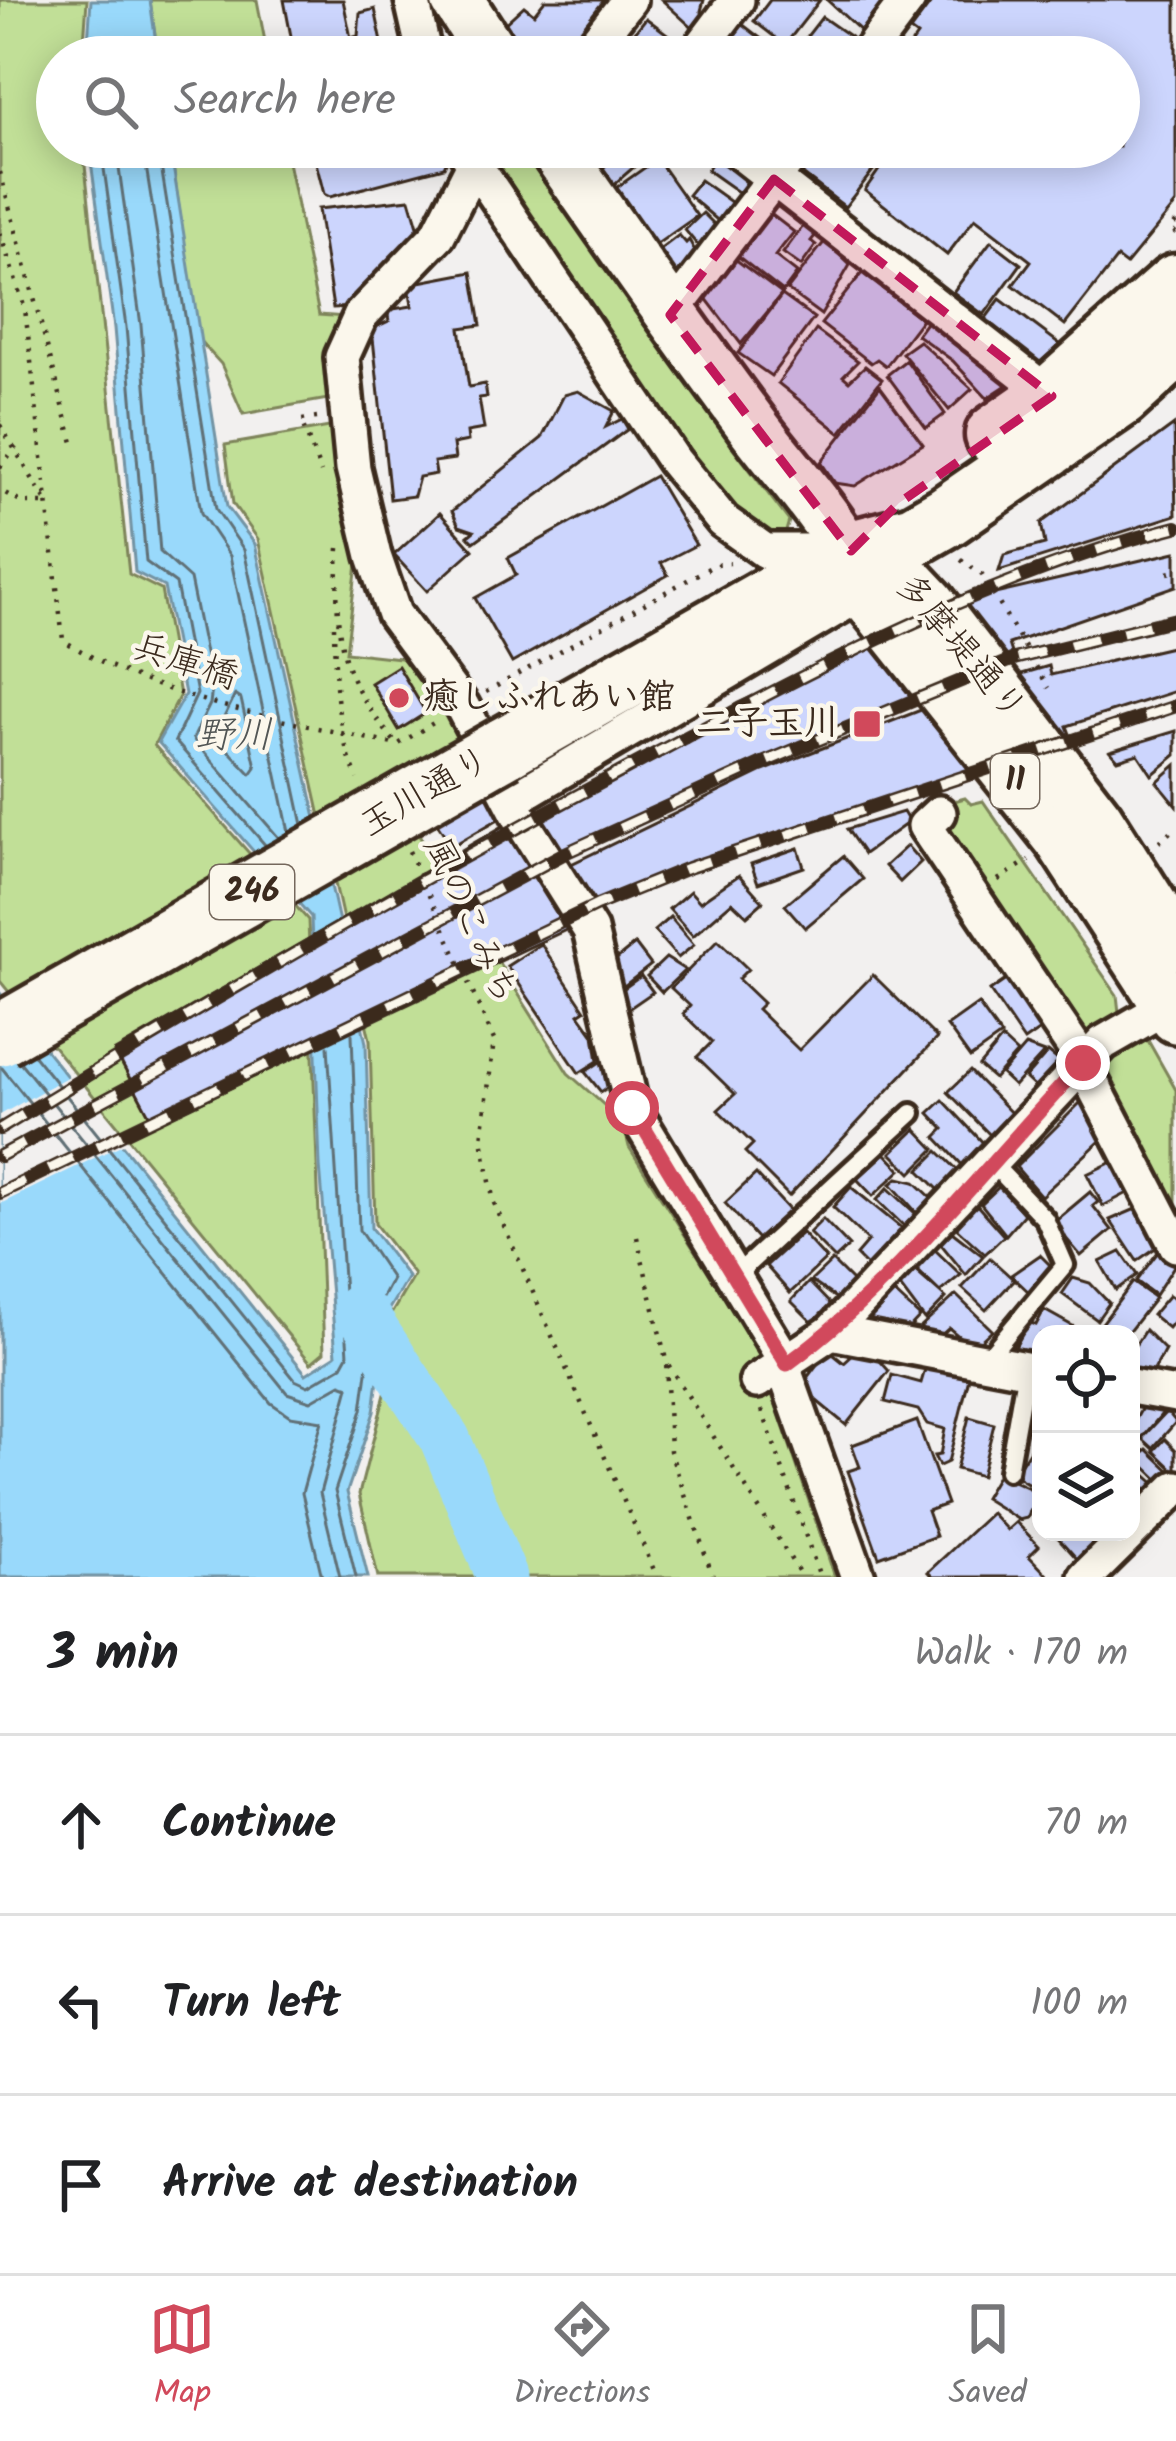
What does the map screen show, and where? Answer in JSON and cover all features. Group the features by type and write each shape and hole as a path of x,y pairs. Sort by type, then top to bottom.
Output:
{"highway":[{"name":"玉川通り","path":"857,571 899,503 1052,396 1176,285"},
{"name":"玉川通り","path":"0,1035 653,663 857,571 946,517 1106,407 1176,346"}],"main road":[{"path":"457,0 480,36"},
{"name":"多摩堤通り","path":"568,168 857,571 1060,840 1174,1007"},
{"name":"多摩堤通り","path":"857,571 896,567 930,603 1097,819 1176,944"}],"street":[{"path":"412,0 420,36"},
{"path":"601,36 629,0"},
{"path":"710,36 737,0"},
{"path":"881,36 908,0"},
{"path":"465,168 438,235 361,315 342,357 353,468 374,556 394,614 462,706 590,930 632,1108 736,1275 772,1372"},
{"path":"476,168 674,461 723,520 765,551 857,571"},
{"path":"760,168 1052,396"},
{"path":"670,315 782,168"},
{"path":"512,800 857,571"},
{"path":"939,813 925,826 1083,1063 1176,1245"},
{"path":"772,1372 831,1332 1102,1043 1174,1007"},
{"path":"831,1332 1032,1371"},
{"path":"772,1372 786,1375 858,1577"},
{"path":"1140,1389 1176,1395"},
{"path":"1086,1577 1176,1487"}],"lane":[{"path":"736,1275 912,1113"},
{"path":"984,1362 1065,1265 1045,1219 991,1162"},
{"path":"1008,1471 1032,1379"}],"path":[{"path":"0,172 74,450"},
{"path":"1176,222 1171,229 1176,233"},
{"path":"0,233 25,309 47,503"},
{"path":"0,265 10,263"},
{"path":"0,425 47,503"},
{"path":"0,467 16,447"},
{"path":"0,490 22,503 47,503"},
{"name":"兵庫橋","path":"47,503 63,640 101,664 252,713 397,745"},
{"path":"340,531 334,626 343,733 357,778 372,794"},
{"path":"334,626 364,705 397,745 716,564 747,561"},
{"path":"1150,850 1176,827"},
{"name":"風のこみち","path":"406,844 494,1040 482,1139 494,1202 657,1577"},
{"path":"994,883 1027,860"},
{"path":"637,1238 666,1361 670,1451 713,1577"},
{"path":"666,1361 802,1577"},
{"path":"772,1372 764,1424 820,1577"}],"highlighted area":[{"path":"774,179 1052,396 899,503 851,551 670,315"}],"green space":[{"path":"0,0 87,0 84,36 36,36 36,168 85,168 129,574 161,590 180,695 154,745 308,920 324,1352 311,1363 0,981"},
{"path":"150,0 257,0 264,36 155,36"},
{"path":"173,168 289,168 319,315 347,317 333,357 328,399 243,414 221,364 199,340"},
{"path":"491,168 551,168 730,444 789,521 784,538 772,541 730,514"},
{"path":"341,425 363,516 346,652 426,661 460,732 460,744 415,829 568,1073 623,1122 629,1147 756,1347 835,1577 522,1577 451,1423 390,1316 414,1275 375,1224 370,1040 258,539 233,504 225,445"},
{"path":"965,798 971,804 983,801 1117,995 1120,1021 1083,1039 937,827 943,804"},
{"path":"1146,1037 1176,1090 1176,1229 1127,1131 1097,1055"},
{"path":"390,1375 442,1455 494,1577 378,1577 359,1494"}],"water":[{"path":"91,0 150,0 155,36 88,36"},
{"path":"92,168 173,168 227,507 255,544 366,1043 371,1228 408,1277 386,1314 374,1412 347,1492 368,1577 0,1577 0,993 306,1374 336,1355 320,1166 311,917 158,742 185,694 164,587 135,572 114,328"}],"pier":[{"path":"72,1074 127,1142 0,1204 0,1115"}],"building":[{"path":"284,0 343,0 351,36 291,36"},
{"path":"545,0 607,0 577,36 509,36 500,28 524,6 534,14"},
{"path":"662,0 704,0 701,11 713,20 698,33"},
{"path":"770,0 820,0 792,36 773,36 754,21"},
{"path":"827,0 894,0 875,27 869,23 862,32"},
{"path":"933,0 1176,0 1176,204 1126,265 1117,258 1065,325 1013,285 1031,261 975,218 947,255 865,190 880,168 1140,168 1140,36 917,36 910,31"},
{"path":"375,9 381,36 358,36 360,13"},
{"path":"822,17 850,36 807,36"},
{"path":"646,18 670,36 632,36"},
{"path":"742,24 758,36 733,36"},
{"path":"317,168 440,168 330,197 324,194"},
{"path":"603,168 633,168 611,187 598,172"},
{"path":"644,168 663,168 697,216 650,249 610,192"},
{"path":"733,168 751,182 745,197 707,170"},
{"path":"803,168 875,168 845,207 800,172"},
{"path":"700,180 738,207 723,225 688,195"},
{"path":"410,199 420,233 358,307 333,308 318,209"},
{"path":"768,212 794,232 775,256 797,273 783,292 735,254"},
{"path":"703,213 721,231 704,253 685,230"},
{"path":"806,222 819,231 811,241 816,245 801,266 783,253"},
{"path":"679,235 686,243 689,240 700,260 675,280 654,254"},
{"path":"825,241 850,265 821,315 787,290"},
{"path":"991,241 1021,264 984,315 953,292"},
{"path":"731,256 782,294 741,344 702,293"},
{"path":"472,272 481,325 460,328 469,387 485,384 487,397 479,398 484,429 467,432 468,441 453,444 455,459 434,462 436,474 419,477 414,496 390,499 372,329 389,321 387,310 412,306 409,284"},
{"path":"862,273 922,319 886,366 877,359 871,363 821,324"},
{"path":"782,295 814,318 771,376 738,353"},
{"path":"1000,299 1060,344 1039,363 983,322"},
{"path":"933,313 1019,377 987,398 953,361 917,335"},
{"path":"816,330 858,361 843,376 849,381 865,366 882,379 840,433 778,383"},
{"path":"919,341 972,389 949,410 902,353"},
{"path":"906,360 945,414 926,428 887,375"},
{"path":"880,386 923,444 855,486 835,483 821,462"},
{"path":"578,391 614,411 606,427 622,419 628,429 474,542 468,536 474,531 459,526 452,511 542,438 564,395"},
{"path":"1174,425 1176,515 999,571 1004,555 1045,544 1041,523"},
{"path":"655,476 696,545 661,563 668,575 512,663 475,598 516,575 508,558"},
{"path":"440,513 473,550 427,591 394,555"},
{"path":"1176,552 1176,586 1009,644 1014,659 865,715 565,853 571,864 763,771 991,683 1049,666 1051,675 1176,646 1176,691 1067,726 1073,742 687,869 598,905 600,914 154,1124 115,1051 536,807 542,814 738,703 990,591 991,595"},
{"name":"癒しふれあい館","path":"398,666 426,713 399,730 371,683"},
{"path":"1176,731 1176,755 1152,775 1138,754 1118,760 1110,751"},
{"path":"1176,765 1176,805 1157,782"},
{"path":"487,792 502,817 452,846 436,822"},
{"path":"903,812 909,822 864,854 847,829"},
{"path":"907,846 921,862 900,882 885,866"},
{"path":"798,848 804,867 758,883 751,864"},
{"path":"843,856 863,879 805,928 785,905"},
{"path":"739,875 763,902 747,916 732,902 693,936 669,909 690,891 700,902"},
{"path":"670,917 694,945 678,958 654,931"},
{"path":"718,940 748,969 738,979 763,1003 757,1009 799,1050 873,975 937,1038 789,1196 745,1152 753,1144 718,1110 735,1094 697,1057 712,1042 683,1014 690,1006 671,988"},
{"path":"541,944 585,1010 579,1014 594,1035 598,1061 579,1073 507,966"},
{"path":"635,944 651,965 624,986 608,966"},
{"path":"666,958 685,970 662,992 647,976"},
{"path":"1013,975 1047,1025 1024,1041 990,991"},
{"path":"641,976 653,992 624,1012 613,996"},
{"path":"978,1004 1001,1036 970,1058 947,1026"},
{"path":"1002,1039 1017,1053 994,1079 979,1066"},
{"path":"1025,1046 1044,1053 1014,1086 1001,1074"},
{"path":"1048,1052 1064,1065 1040,1092 1025,1078"},
{"path":"603,1060 608,1087 601,1092 585,1072"},
{"path":"970,1071 1017,1119 995,1140 948,1092"},
{"path":"1088,1095 1112,1130 1041,1196 1016,1167"},
{"path":"943,1100 988,1148 966,1169 936,1137 944,1129 929,1113"},
{"path":"916,1129 935,1149 911,1173 891,1153"},
{"path":"938,1151 962,1174 943,1194 919,1170"},
{"path":"885,1153 901,1170 873,1196 857,1179"},
{"path":"1125,1156 1141,1186 1103,1206 1087,1174"},
{"path":"756,1174 790,1211 758,1239 725,1203"},
{"path":"898,1178 915,1182 933,1199 918,1214 891,1184"},
{"path":"1000,1186 1024,1214 1006,1235 981,1204"},
{"path":"851,1187 905,1231 870,1269 856,1255 868,1241 833,1207"},
{"path":"888,1188 916,1214 904,1226 877,1200"},
{"path":"1090,1192 1098,1202 1093,1206 1112,1230 1081,1256 1053,1223"},
{"path":"975,1203 1004,1236 985,1254 953,1225"},
{"path":"1145,1205 1164,1242 1137,1261 1110,1220"},
{"path":"823,1219 849,1246 835,1259 809,1233"},
{"path":"952,1232 983,1256 966,1275 940,1243"},
{"path":"802,1233 826,1259 790,1293 766,1266"},
{"path":"932,1247 961,1275 940,1292 914,1267"},
{"path":"1161,1248 1174,1266 1155,1295 1136,1281"},
{"path":"1121,1252 1137,1275 1116,1290 1100,1262"},
{"path":"1040,1255 1055,1270 1031,1294 1011,1275"},
{"path":"990,1258 1014,1280 986,1310 962,1288"},
{"path":"832,1261 856,1285 840,1301 811,1281"},
{"path":"913,1269 946,1298 925,1320 898,1284"},
{"path":"1073,1278 1090,1283 1109,1303 1097,1320 1062,1294"},
{"path":"809,1282 835,1309 817,1327 791,1301"},
{"path":"1133,1282 1155,1298 1134,1325 1101,1325"},
{"path":"892,1291 920,1317 903,1335 878,1332 864,1320"},
{"path":"956,1295 992,1330 977,1344 973,1340 968,1344 949,1328 938,1338 919,1329"},
{"path":"1169,1295 1176,1300 1176,1318 1168,1328 1152,1315"},
{"path":"1044,1310 1071,1325 1036,1325"},
{"path":"1029,1322 1036,1325 1032,1325 1032,1359 1014,1349"},
{"path":"1145,1330 1165,1350 1152,1374 1140,1372 1140,1338"},
{"path":"865,1344 889,1371 846,1425 800,1387 828,1350 844,1363"},
{"path":"926,1366 969,1378 948,1462 939,1466 934,1456 940,1455 945,1429 927,1424 918,1410 885,1402 892,1375 921,1383"},
{"path":"1144,1404 1166,1409 1140,1440 1140,1433"},
{"path":"1167,1411 1176,1422 1153,1448 1142,1438"},
{"path":"969,1417 994,1424 981,1476 956,1469"},
{"path":"917,1421 947,1504 927,1511 936,1536 879,1557 848,1471 860,1467 852,1445"},
{"path":"1165,1439 1176,1450 1176,1472 1154,1451"},
{"path":"1031,1448 1032,1449 1032,1486 1014,1475"},
{"path":"1147,1449 1173,1474 1163,1484 1140,1462"},
{"path":"1140,1470 1160,1488 1150,1498 1140,1489"},
{"path":"998,1474 1032,1489 1027,1518 1019,1520 984,1498"},
{"path":"991,1513 1007,1530 1016,1522 1039,1546 1029,1556 1049,1577 933,1577 928,1572"},
{"path":"1061,1541 1100,1541 1078,1560"}],"waterway":[{"name":"野川","path":"359,1309 445,1439 502,1577"}],"railway":[{"path":"0,1129 401,893 773,692 971,598 1106,547 1176,527"},
{"path":"0,1156 565,853 760,764 1014,659 1176,619"},
{"path":"0,1193 597,905 688,868 1176,706"}],"place":[{"name":"癒しふれあい館","path":"399,698"},
{"name":"二子玉川","path":"867,724"}],"route":[{"path":"632,1108 763,1317 787,1364 831,1332 885,1278 1083,1063"}]}
